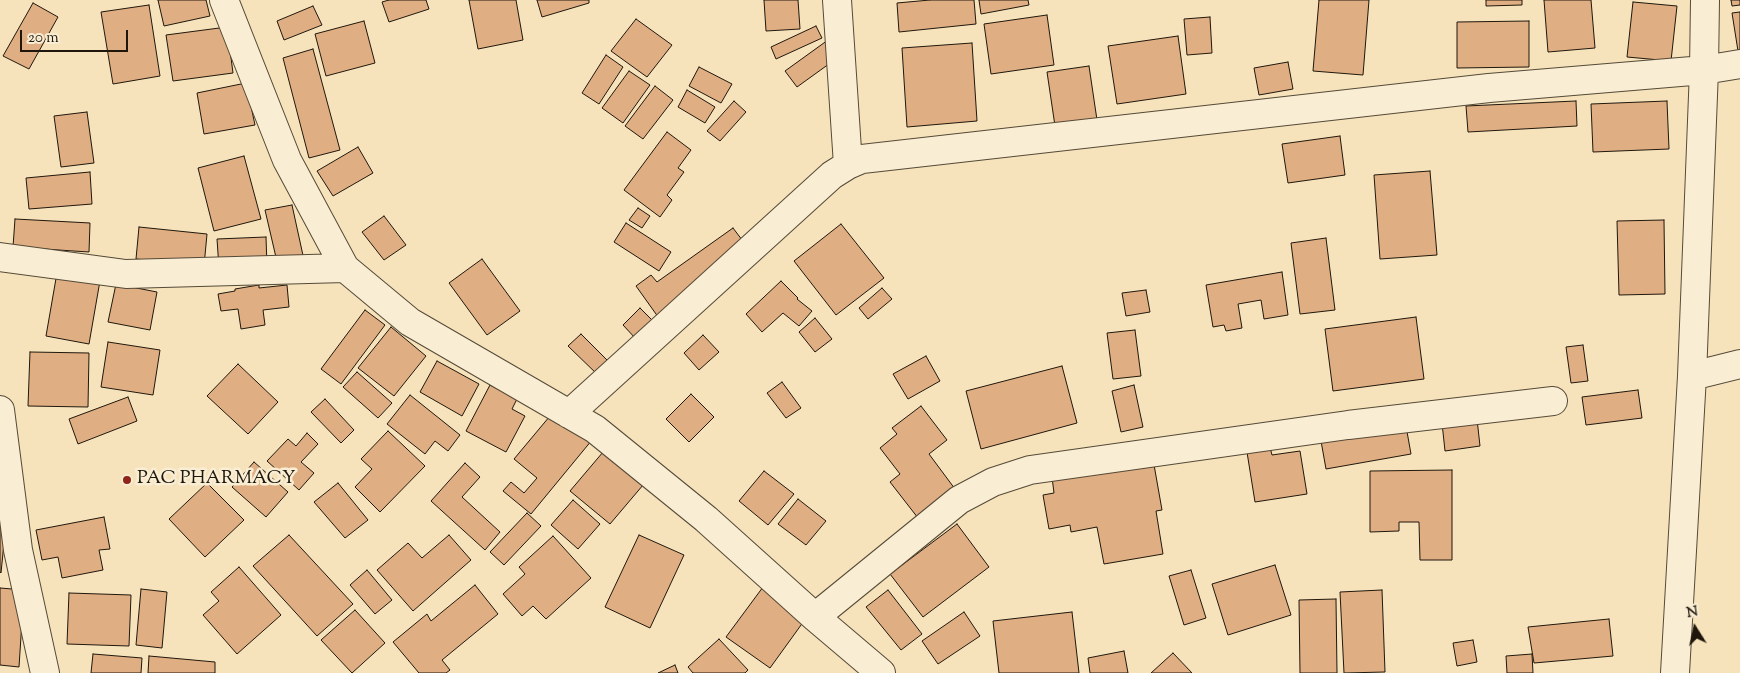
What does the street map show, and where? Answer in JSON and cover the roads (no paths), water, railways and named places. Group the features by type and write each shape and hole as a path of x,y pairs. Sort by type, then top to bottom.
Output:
{"street":[{"path":"224,0 287,160 344,268 410,322 594,429 706,519 815,617 881,673"},
{"path":"837,0 848,165"},
{"path":"1675,673 1692,376 1704,70 1704,0"},
{"path":"569,414 832,175 862,159 1450,92 1704,70 1740,64"},
{"path":"0,257 126,274 344,268"},
{"path":"1692,376 1740,364"},
{"path":"815,617 960,500 993,482 1030,470 1348,425 1553,401"},
{"path":"0,410 18,550 44,673"}],"place":[{"name":"PAC PHARMACY","path":"127,480"}]}
